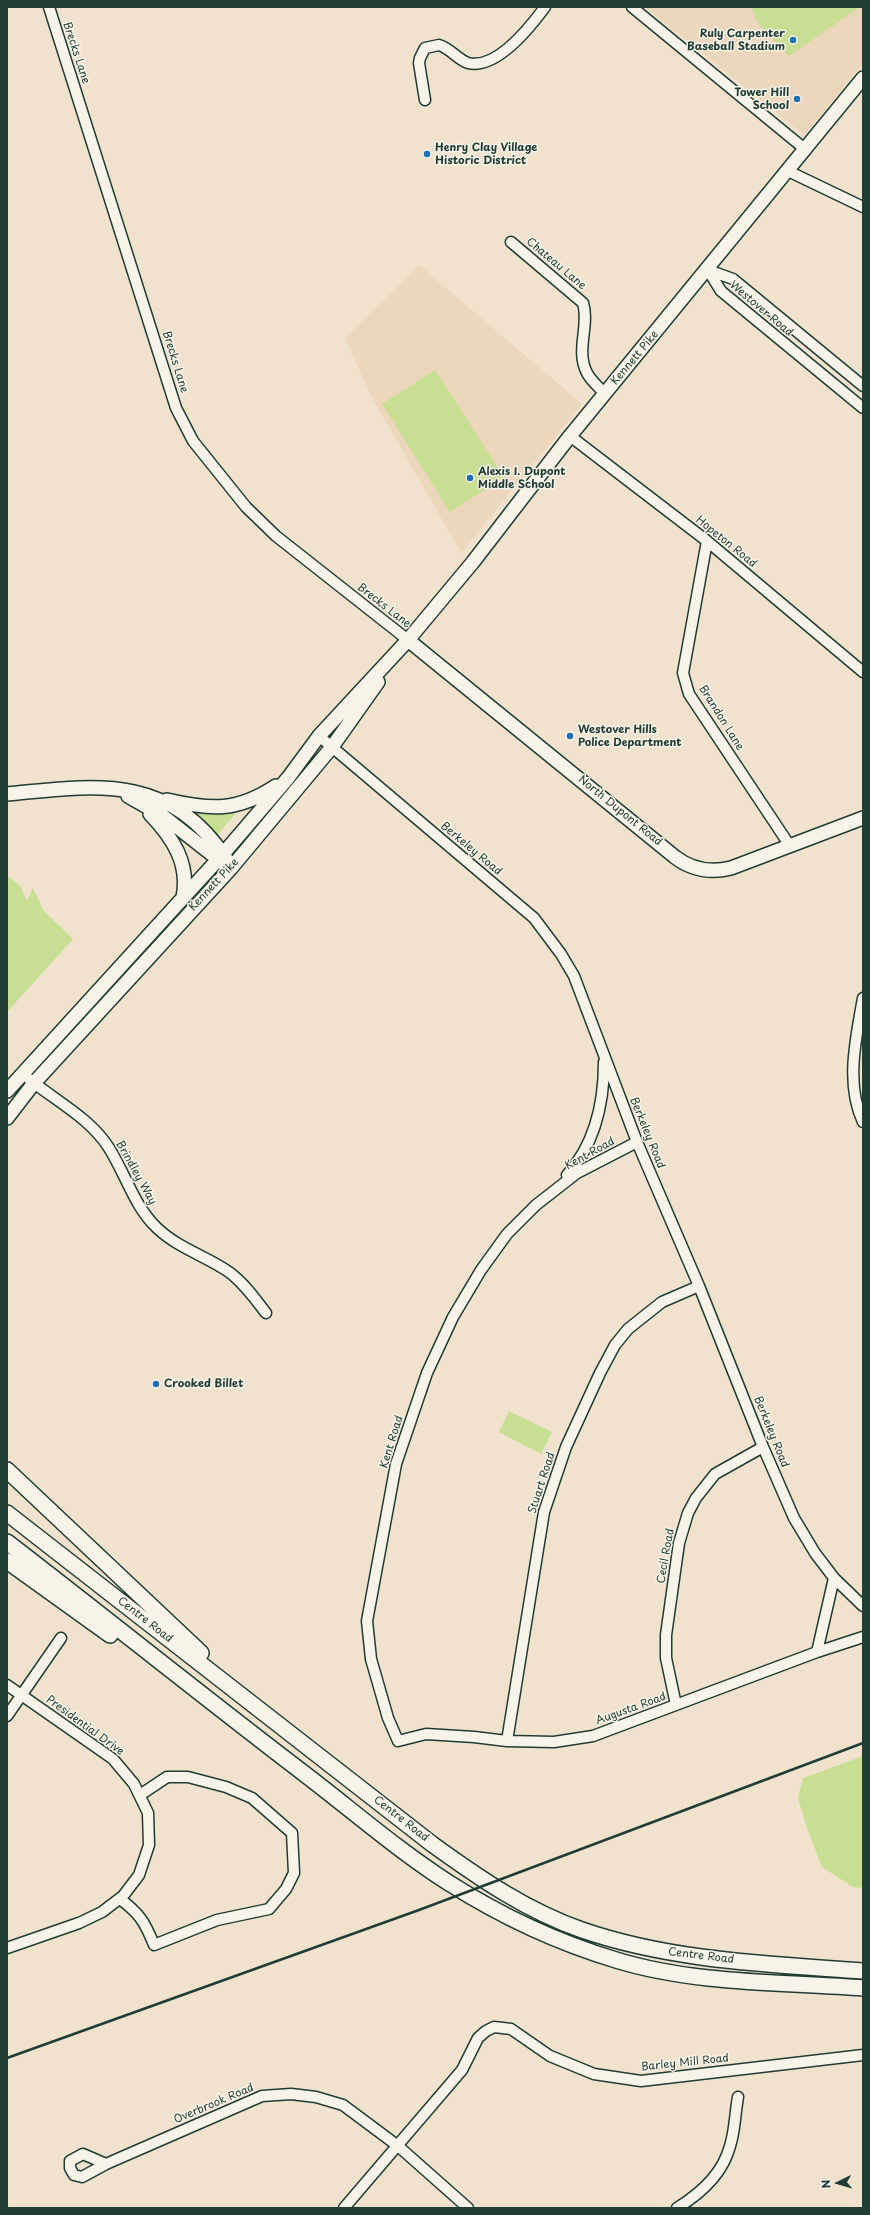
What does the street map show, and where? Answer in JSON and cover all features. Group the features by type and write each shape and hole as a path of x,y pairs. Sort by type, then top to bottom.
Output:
{"highway":[{"path":"7,1470 122,1576 256,1706"},
{"name":"Centre Road","path":"7,1513 453,1859 488,1883 552,1918 596,1934 656,1951 699,1957 863,1970"},
{"name":"Centre Road","path":"7,1542 277,1753 446,1882 507,1917 548,1936 617,1961 663,1972 713,1978 862,1989"},
{"path":"7,1561 52,1591 227,1722 277,1753"}],"main road":[{"name":"Kennett Pike","path":"7,1091 220,857 288,778 319,736 408,640 472,562 570,436 708,270 863,78"},
{"name":"Kennett Pike","path":"7,1118 34,1083 232,867 332,747 408,640"},
{"name":"North Dupont Road","path":"408,640 687,865 711,871 725,870 863,818"},
{"path":"140,796 191,806 225,807 260,795 288,778"},
{"path":"7,794 98,787 134,791 140,796 168,833 174,844 185,872 183,897"},
{"path":"140,796 172,806 189,818 204,832 220,857 232,867"}],"street":[{"name":"Brecks Lane","path":"49,7 176,408 193,441 246,507 276,536 408,640"},
{"path":"425,100 419,63 425,48 440,45 466,62 477,63 485,61 504,51 524,36 545,7"},
{"path":"632,7 806,150"},
{"path":"788,171 863,207"},
{"name":"Chateau Lane","path":"511,242 583,302 586,313 583,364 588,374 605,394"},
{"name":"Westover Road","path":"708,270 733,279 863,386"},
{"name":"Westover Road","path":"708,270 721,291 863,408"},
{"name":"Hopeton Road","path":"570,436 707,541 863,672"},
{"name":"Brandon Lane","path":"707,541 684,673 689,694 790,846"},
{"name":"Berkeley Road","path":"319,736 534,918 561,954 574,976 637,1142 699,1286 763,1447 794,1518 815,1553 834,1578 863,1606"},
{"path":"863,998 853,1077 855,1098 863,1122"},
{"name":"Kent Road","path":"555,1189 577,1165 588,1144 603,1095 604,1057"},
{"name":"Brindley Way","path":"22,1073 85,1121 103,1139 135,1200 159,1230 178,1244 231,1273 250,1292 266,1313"},
{"name":"Kent Road","path":"398,1741 388,1718 371,1659 367,1621 396,1464 427,1373 453,1317 480,1270 507,1234 536,1205 577,1173 637,1142"},
{"name":"Stuart Road","path":"507,1741 544,1512 566,1447 600,1372 616,1345 628,1329 662,1302 699,1286"},
{"name":"Cecil Road","path":"676,1705 666,1658 666,1635 679,1543 688,1513 696,1498 716,1474 763,1447"},
{"path":"817,1652 834,1578"},
{"name":"Augusta Road","path":"398,1741 426,1734 507,1741 554,1742 593,1736 817,1652 863,1637"},
{"path":"7,1716 61,1638"},
{"name":"Presidential Drive","path":"7,1685 113,1759 134,1784 148,1813 149,1845 139,1875 120,1899 102,1912 79,1923 7,1948"},
{"path":"120,1899 136,1911 147,1927 154,1945 217,1920 269,1909 286,1889 294,1873 292,1833 252,1798 226,1787 188,1778 167,1777 140,1795"},
{"name":"Barley Mill Road","path":"344,2208 462,2070 478,2038 486,2031 494,2028 511,2029 550,2056 594,2074 641,2081 863,2055"},
{"name":"Overbrook Road","path":"106,2164 262,2096 285,2095 316,2097 343,2106 398,2146 468,2208"},
{"path":"677,2208 704,2189 719,2168 730,2147 738,2097"}],"shaded area":[{"name":"Tower Hill School","path":"645,7 863,7 863,64 804,135"},
{"name":"Alexis I. Dupont Middle School","path":"419,265 582,404 461,553 370,394 345,338"}],"green space":[{"name":"Ruly Carpenter Baseball Stadium","path":"751,7 860,7 789,56 758,24"},
{"path":"435,370 504,477 450,512 382,404"},
{"path":"238,811 217,835 195,814 219,814"},
{"path":"7,875 20,886 27,901 33,888 43,910 73,939 7,1012"},
{"path":"509,1411 552,1432 541,1454 499,1432"},
{"path":"863,1756 863,1888 853,1887 822,1867 807,1828 798,1798 803,1778"}],"railway":[{"path":"7,2058 419,1910 863,1743"}],"place":[{"name":"Ruly Carpenter Baseball Stadium","path":"793,40"},
{"name":"Tower Hill School","path":"797,99"},
{"name":"Henry Clay Village Historic District","path":"427,154"},
{"name":"Alexis I. Dupont Middle School","path":"470,478"},
{"name":"Westover Hills Police Department","path":"570,736"},
{"name":"Crooked Billet","path":"156,1384"}]}
